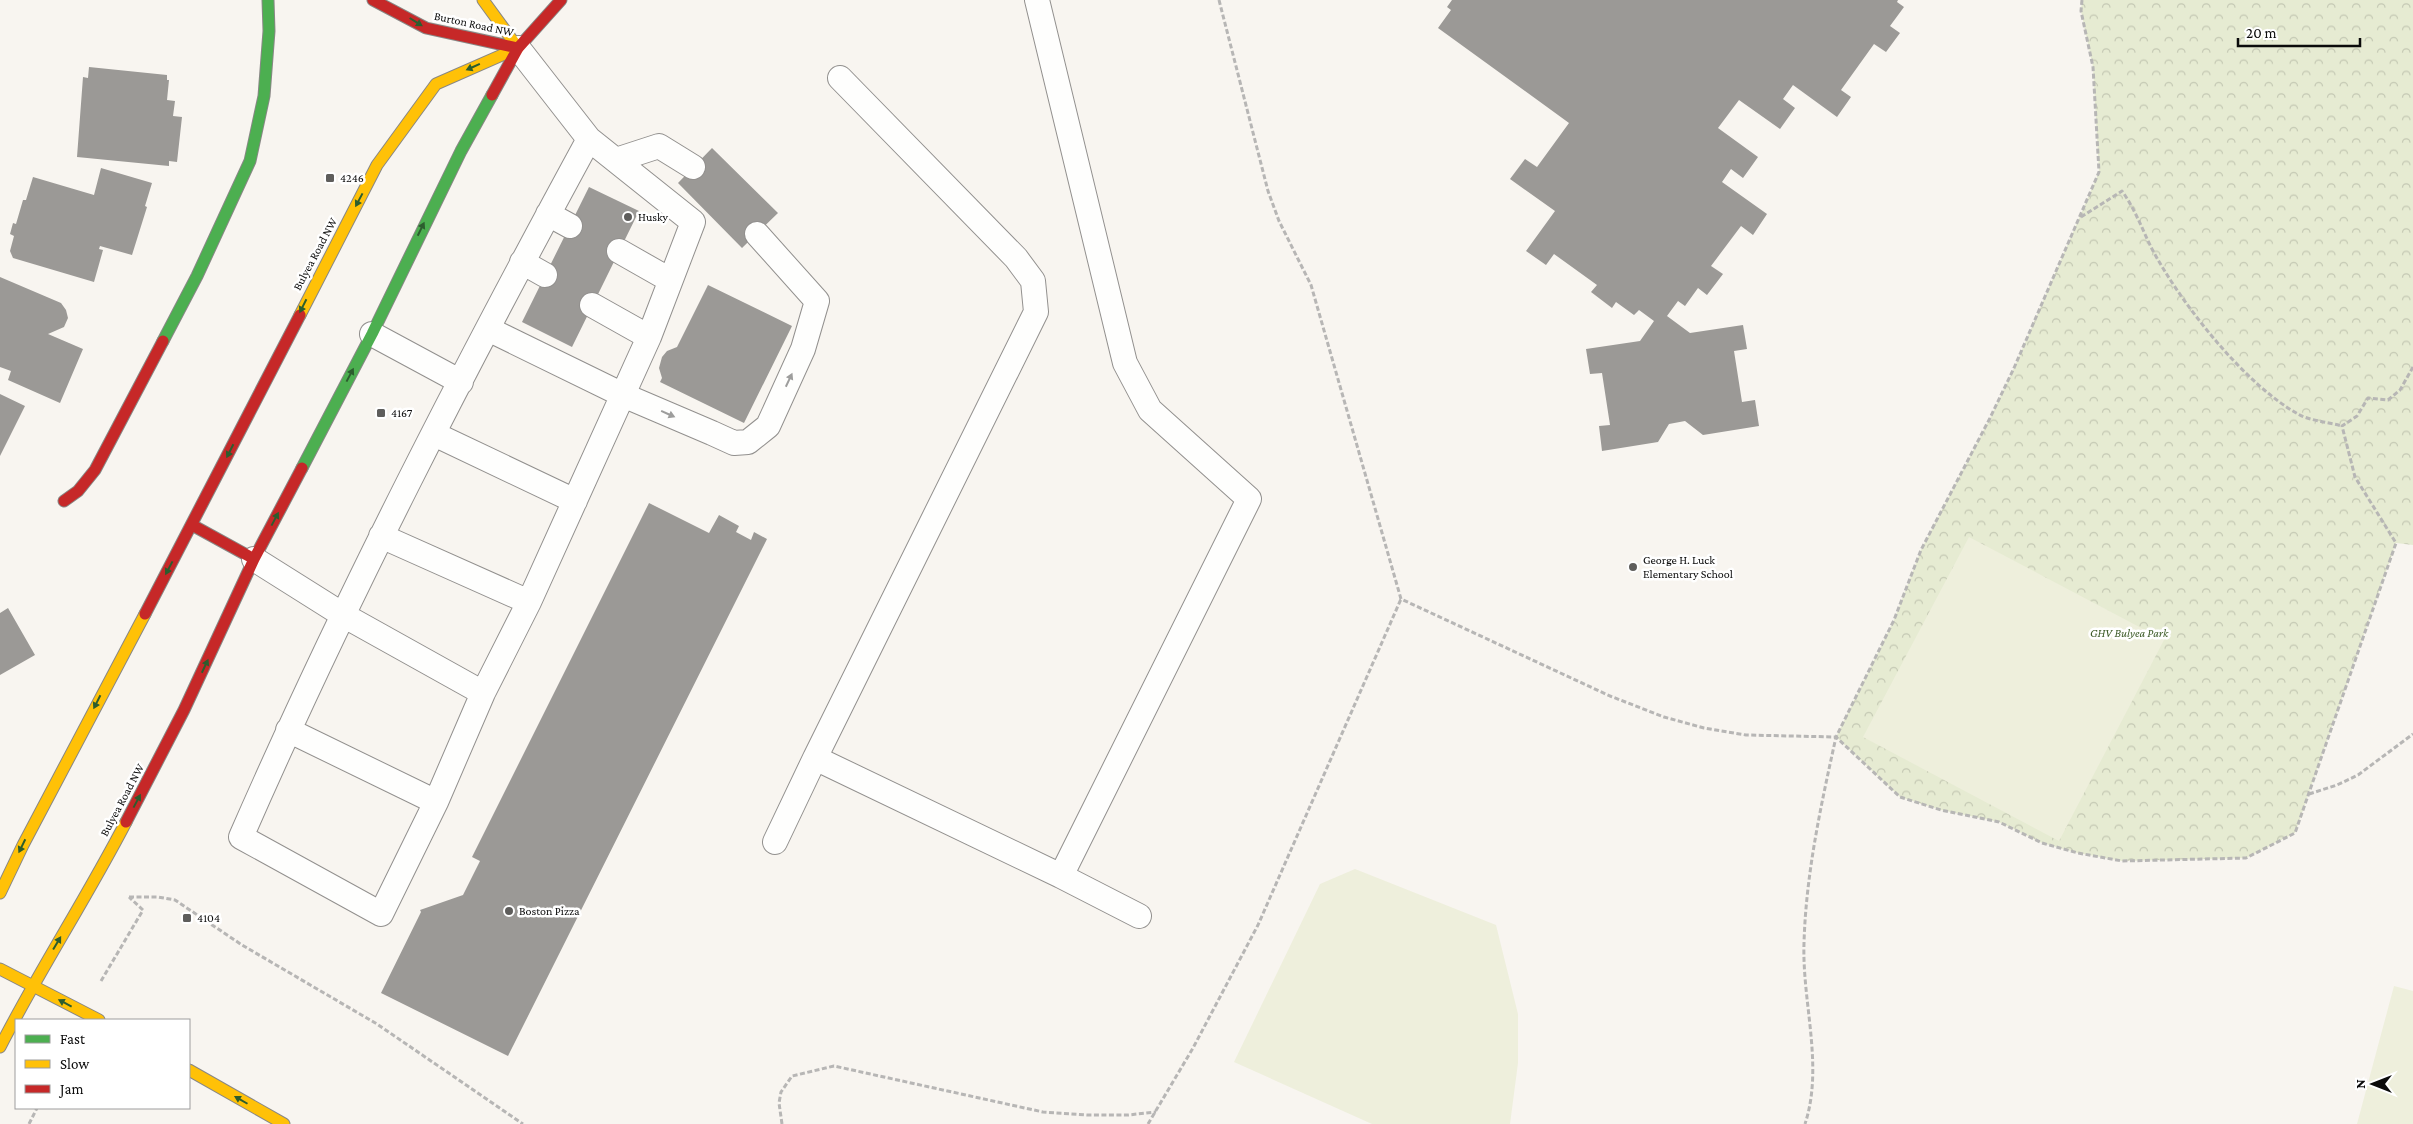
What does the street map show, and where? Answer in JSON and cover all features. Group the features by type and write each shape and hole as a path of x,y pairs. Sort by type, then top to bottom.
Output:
{"street":[{"path":"64,501 78,491 95,470 197,276 250,160 264,96 269,31 268,0"},
{"name":"Burton Road NW","path":"373,0 426,28 518,48"},
{"name":"Burton Road NW","path":"483,0 518,48"},
{"name":"Bulyea Road NW","path":"0,1047 32,985 96,880 184,710 254,559 372,334 461,151 518,48 561,0"},
{"name":"Bulyea Road NW","path":"0,892 377,166 436,84 518,48"},
{"path":"192,525 254,559"},
{"path":"0,969 96,1019"},
{"path":"190,1071 284,1124"}],"lane":[{"path":"1037,0 1125,363 1150,410 1249,499 1061,876"},
{"path":"518,48 589,139 693,222 649,337 623,395 529,602 483,693 436,802 382,914 241,837 288,730 382,536 522,262 589,139"},
{"path":"775,842 1036,312 1033,282 1016,258 840,78"},
{"path":"616,160 658,146 693,167"},
{"path":"548,214 570,226"},
{"path":"488,329 623,395 734,443 748,442 768,426 803,350 817,301 757,234"},
{"path":"619,251 670,280"},
{"path":"522,262 545,275"},
{"path":"592,306 649,337"},
{"path":"372,334 461,382"},
{"path":"434,434 575,501"},
{"path":"382,536 529,602"},
{"path":"254,559 343,615 483,693"},
{"path":"288,730 436,802"},
{"path":"816,758 1061,876 1139,916"}],"path":[{"path":"1148,1124 1194,1048 1258,925 1401,599 1311,285 1279,221 1268,191 1218,0"},
{"path":"1805,1124 1810,1111 1813,1079 1813,1055 1804,983 1808,891 1814,841 1836,737 1894,620 1921,550 2010,376 2099,172 2093,67 2081,11 2082,0"},
{"path":"2079,218 2122,191 2132,206 2152,249 2187,305 2228,353 2266,391 2299,415 2342,426 2357,416 2368,398 2388,400 2400,390 2413,368"},
{"path":"1401,599 1610,696 1664,717 1704,728 1746,734 1836,737 1900,797 1941,810 1999,822 2042,843 2122,861 2246,858 2295,833 2396,543 2355,477 2342,426"},
{"path":"2309,794 2337,785 2358,775 2413,734"},
{"path":"83,1012 143,910 129,896 158,896 175,900 242,945 377,1024 523,1124"},
{"path":"782,1124 779,1102 781,1092 792,1076 834,1066 1043,1112 1128,1115 1156,1112"},
{"path":"30,1124 37,1109"}],"green space":[{"name":"GHV Bulyea Park","path":"2082,0 2413,0 2413,545 2396,543 2295,833 2246,858 2122,861 2078,853 2042,843 1999,822 1941,810 1900,797 1836,737 1894,620 1921,550 2014,368 2099,172 2093,67 2081,11"},
{"path":"1969,537 2164,640 2059,841 1863,737"},
{"path":"1355,869 1496,925 1518,1014 1518,1063 1510,1124 1372,1124 1234,1062 1320,884"},
{"path":"2394,986 2413,991 2413,1124 2357,1124"}],"building":[{"path":"1452,0 1898,0 1897,2 1904,7 1890,26 1900,33 1886,52 1874,44 1841,90 1851,97 1837,117 1793,85 1783,99 1795,108 1780,129 1739,100 1718,128 1758,157 1743,178 1731,169 1722,182 1767,214 1753,235 1741,226 1711,266 1723,274 1707,295 1698,288 1685,306 1678,301 1667,316 1690,333 1743,325 1747,349 1734,351 1742,402 1755,400 1759,426 1703,435 1685,421 1669,424 1658,442 1602,451 1599,426 1610,425 1602,373 1590,374 1586,349 1640,341 1654,321 1639,310 1634,315 1616,302 1612,308 1591,292 1597,285 1554,254 1546,265 1526,251 1555,211 1510,179 1525,159 1537,167 1569,123 1438,28 1451,10 1447,7"},
{"path":"89,67 167,75 167,80 169,80 167,100 175,101 173,116 182,117 177,162 169,161 169,166 77,157 83,77 88,78"},
{"path":"712,148 778,213 742,248 678,183"},
{"path":"101,168 152,183 145,206 147,207 132,255 100,246 99,249 103,250 94,282 13,258 10,251 14,236 10,234 13,223 16,224 23,200 26,200 33,177 94,195"},
{"path":"589,187 639,211 572,347 522,322"},
{"path":"0,277 61,303 66,310 68,318 64,327 48,334 83,349 60,403 8,380 11,371 0,367"},
{"path":"708,285 792,326 744,423 660,382 662,378 659,368 662,357 667,351 677,347"},
{"path":"0,394 25,406 0,456"},
{"path":"649,503 709,533 719,515 739,526 736,532 751,540 754,532 767,539 508,1056 381,993 421,912 420,910 463,895 480,861 472,857"},
{"path":"8,608 35,655 0,675 0,613"}],"traffic: fast":[{"path":"163,341 197,276 250,161 264,96 269,31 268,0"},
{"path":"302,468 372,334 461,151 492,95"}],"traffic: slow":[{"path":"483,0 518,48"},
{"path":"300,315 377,165 436,84 518,48"},
{"path":"0,893 23,845 145,614"},
{"path":"16,1019 126,822"},
{"path":"0,969 97,1019"},
{"path":"0,1047 15,1020"},
{"path":"190,1071 284,1124"}],"traffic: jam":[{"path":"373,0 426,28 518,48"},
{"path":"492,95 518,48 561,0"},
{"path":"145,614 300,315"},
{"path":"64,501 78,491 95,470 163,341"},
{"path":"126,822 184,710 254,559 302,468"},
{"path":"192,525 254,559"}],"place":[{"name":"4246","path":"330,178"},
{"name":"Husky","path":"628,217"},
{"name":"4167","path":"381,413"},
{"name":"George H. Luck Elementary School","path":"1633,567"},
{"name":"Boston Pizza","path":"509,911"},
{"name":"4104","path":"187,918"}]}
